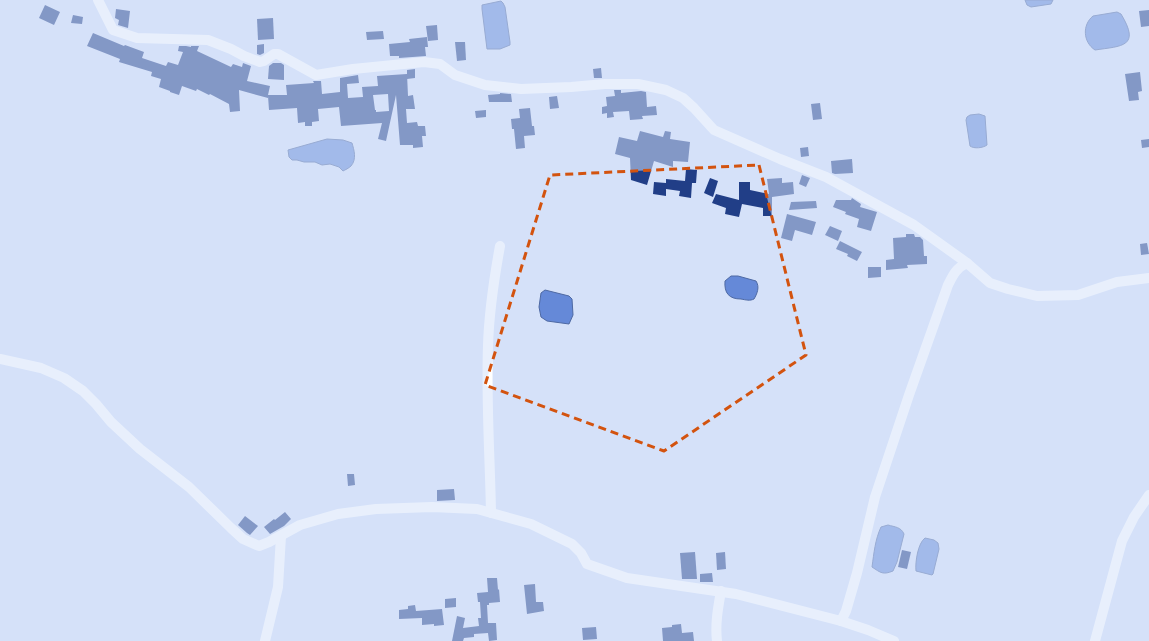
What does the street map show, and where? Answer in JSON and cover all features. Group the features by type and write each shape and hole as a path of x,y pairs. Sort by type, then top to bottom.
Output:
{"street":[{"path":"98,0 113,30 137,38 208,40 260,62 274,54 278,54 316,75 353,69 424,62 440,64 455,75 485,85 521,89 605,84 638,84 666,90 683,98 714,130 780,160 826,177 914,225 967,263 990,283 1037,296 1078,295 1117,282 1149,278"},
{"path":"491,513 488,345 490,306 500,246"},
{"path":"841,621 846,611 857,573 875,497 909,394 948,285 959,266 967,263"},
{"path":"0,359 41,368 64,378 83,391 111,422 140,449 189,488 243,539 259,546 300,525 338,514 376,509 432,507 477,509 531,524 572,544 581,553 587,564 627,578 736,594 841,621 894,641"},
{"path":"1095,641 1122,541 1134,517 1149,495"},
{"path":"265,641 278,587 281,536"},
{"path":"717,641 717,616 721,591"}],"highlighted area":[{"path":"759,165 806,355 664,451 485,385 550,175"}],"water":[{"path":"1025,0 1053,0 1051,4 1031,7 1027,5"},
{"path":"501,1 505,7 510,45 500,49 487,49 482,5"},
{"path":"1117,12 1121,14 1127,25 1129,39 1126,43 1120,46 1095,50 1088,43 1085,33 1089,20 1093,16"},
{"path":"979,114 985,116 987,145 974,148 970,146 966,120 970,115"},
{"path":"327,139 343,140 352,143 354,160 350,167 343,171 339,167 330,164 322,165 315,162 292,160 289,157 288,150"},
{"path":"731,276 738,276 756,281 758,288 754,299 748,300 733,298 726,292 725,281"},
{"path":"545,290 569,296 572,299 573,315 569,324 547,321 541,317 539,307 541,293"},
{"path":"888,525 899,529 904,534 897,562 893,571 884,573 872,567 877,537 881,527"},
{"path":"925,538 934,540 938,543 939,549 932,575 916,571 920,544"}],"building":[{"path":"45,5 60,12 54,25 39,18"},
{"path":"116,9 130,11 128,28 118,25 119,20 115,18"},
{"path":"1149,10 1149,26 1141,27 1139,11"},
{"path":"73,15 83,17 82,24 71,23"},
{"path":"273,18 274,39 258,40 257,19"},
{"path":"437,25 438,40 428,41 426,26"},
{"path":"383,31 384,39 367,40 366,32"},
{"path":"93,33 124,46 125,45 144,52 142,58 166,66 168,62 178,65 183,52 178,51 179,46 199,46 197,51 231,67 233,64 242,67 243,63 251,66 247,81 270,86 268,95 287,95 286,85 314,83 313,81 321,81 322,94 340,92 340,78 358,75 359,83 347,84 348,98 363,97 362,87 378,86 377,76 407,74 408,96 413,95 415,109 406,109 407,123 417,122 418,126 425,126 426,136 422,136 423,147 413,148 413,145 400,145 396,95 386,141 378,139 382,123 341,126 339,107 318,109 319,121 312,122 312,126 305,126 305,122 298,123 297,108 269,110 268,96 268,98 239,90 240,111 230,112 229,104 210,94 209,95 197,89 196,91 182,86 179,95 170,92 159,87 161,79 151,76 152,72 119,62 120,59 87,46","holes":["388,94 389,111 376,112 373,95"]},
{"path":"427,37 428,47 425,47 426,56 399,58 399,56 390,56 389,44 410,42 409,39"},
{"path":"455,42 465,42 466,60 457,61"},
{"path":"264,44 264,53 260,55 257,54 257,45"},
{"path":"273,63 281,63 284,65 284,80 268,79 269,66"},
{"path":"601,68 602,78 594,78 593,69"},
{"path":"415,69 415,78 407,79 407,70"},
{"path":"1140,72 1142,91 1138,92 1139,100 1129,101 1125,74"},
{"path":"614,90 621,90 621,93 646,92 647,107 656,106 657,115 642,116 643,119 630,120 629,111 613,112 614,117 607,118 607,113 602,114 602,107 607,106 606,97 615,96"},
{"path":"500,93 511,94 512,102 489,102 488,95"},
{"path":"557,96 559,108 550,109 549,97"},
{"path":"820,103 822,119 813,120 811,104"},
{"path":"530,108 532,126 534,126 535,135 524,136 525,148 516,149 514,129 512,129 511,119 520,118 519,109"},
{"path":"486,110 486,117 476,118 475,111"},
{"path":"640,131 663,137 665,131 671,132 670,139 690,142 688,162 673,161 673,167 654,161 647,185 631,180 630,158 615,154 619,137 637,141"},
{"path":"1149,139 1149,147 1142,148 1141,140"},
{"path":"808,147 809,156 801,157 800,148"},
{"path":"852,159 853,173 832,173 831,161"},
{"path":"686,169 697,170 696,183 692,183 691,198 679,196 680,191 666,189 666,196 653,194 654,182 666,183 666,179 685,181"},
{"path":"802,175 810,178 806,187 799,184"},
{"path":"710,178 718,181 713,197 704,193"},
{"path":"782,178 782,183 793,182 794,194 772,197 772,216 763,216 763,208 742,204 739,217 725,214 726,208 712,203 716,194 739,200 739,182 750,182 750,190 769,194 767,179"},
{"path":"852,198 861,204 860,207 877,212 871,231 857,227 859,219 845,214 846,212 833,207 836,200 851,200"},
{"path":"816,201 817,208 789,210 791,202"},
{"path":"787,214 816,222 812,235 795,230 792,241 781,238"},
{"path":"830,226 842,231 838,241 825,235"},
{"path":"906,234 914,234 915,237 920,237 923,240 924,256 927,256 927,264 907,265 908,268 886,270 886,260 894,259 893,238 906,237"},
{"path":"840,241 862,252 857,261 847,256 848,254 836,249"},
{"path":"1147,243 1149,254 1141,255 1140,244"},
{"path":"868,267 881,267 881,277 868,278"},
{"path":"347,474 354,474 355,485 348,486"},
{"path":"454,489 455,500 437,501 437,490"},
{"path":"285,512 291,519 284,526 270,534 264,527"},
{"path":"245,516 258,526 250,535 238,525"},
{"path":"902,550 911,552 907,569 898,567"},
{"path":"695,552 697,579 682,579 680,553"},
{"path":"725,552 726,569 717,570 716,553"},
{"path":"712,573 713,582 700,582 700,574"},
{"path":"487,578 497,578 498,590 499,589 500,602 489,603 489,605 487,605 488,623 496,623 497,640 489,641 488,633 474,634 474,637 464,638 463,641 452,641 457,616 465,618 463,628 479,626 478,618 481,618 480,602 478,602 477,593 488,592"},
{"path":"535,584 536,602 543,602 544,611 527,614 524,585"},
{"path":"456,598 456,607 445,608 445,599"},
{"path":"415,605 416,611 442,609 444,625 422,625 422,618 399,619 399,610 408,609 408,606"},
{"path":"681,624 682,633 693,632 694,641 663,641 662,628"},
{"path":"596,627 597,639 583,640 582,628"}]}
